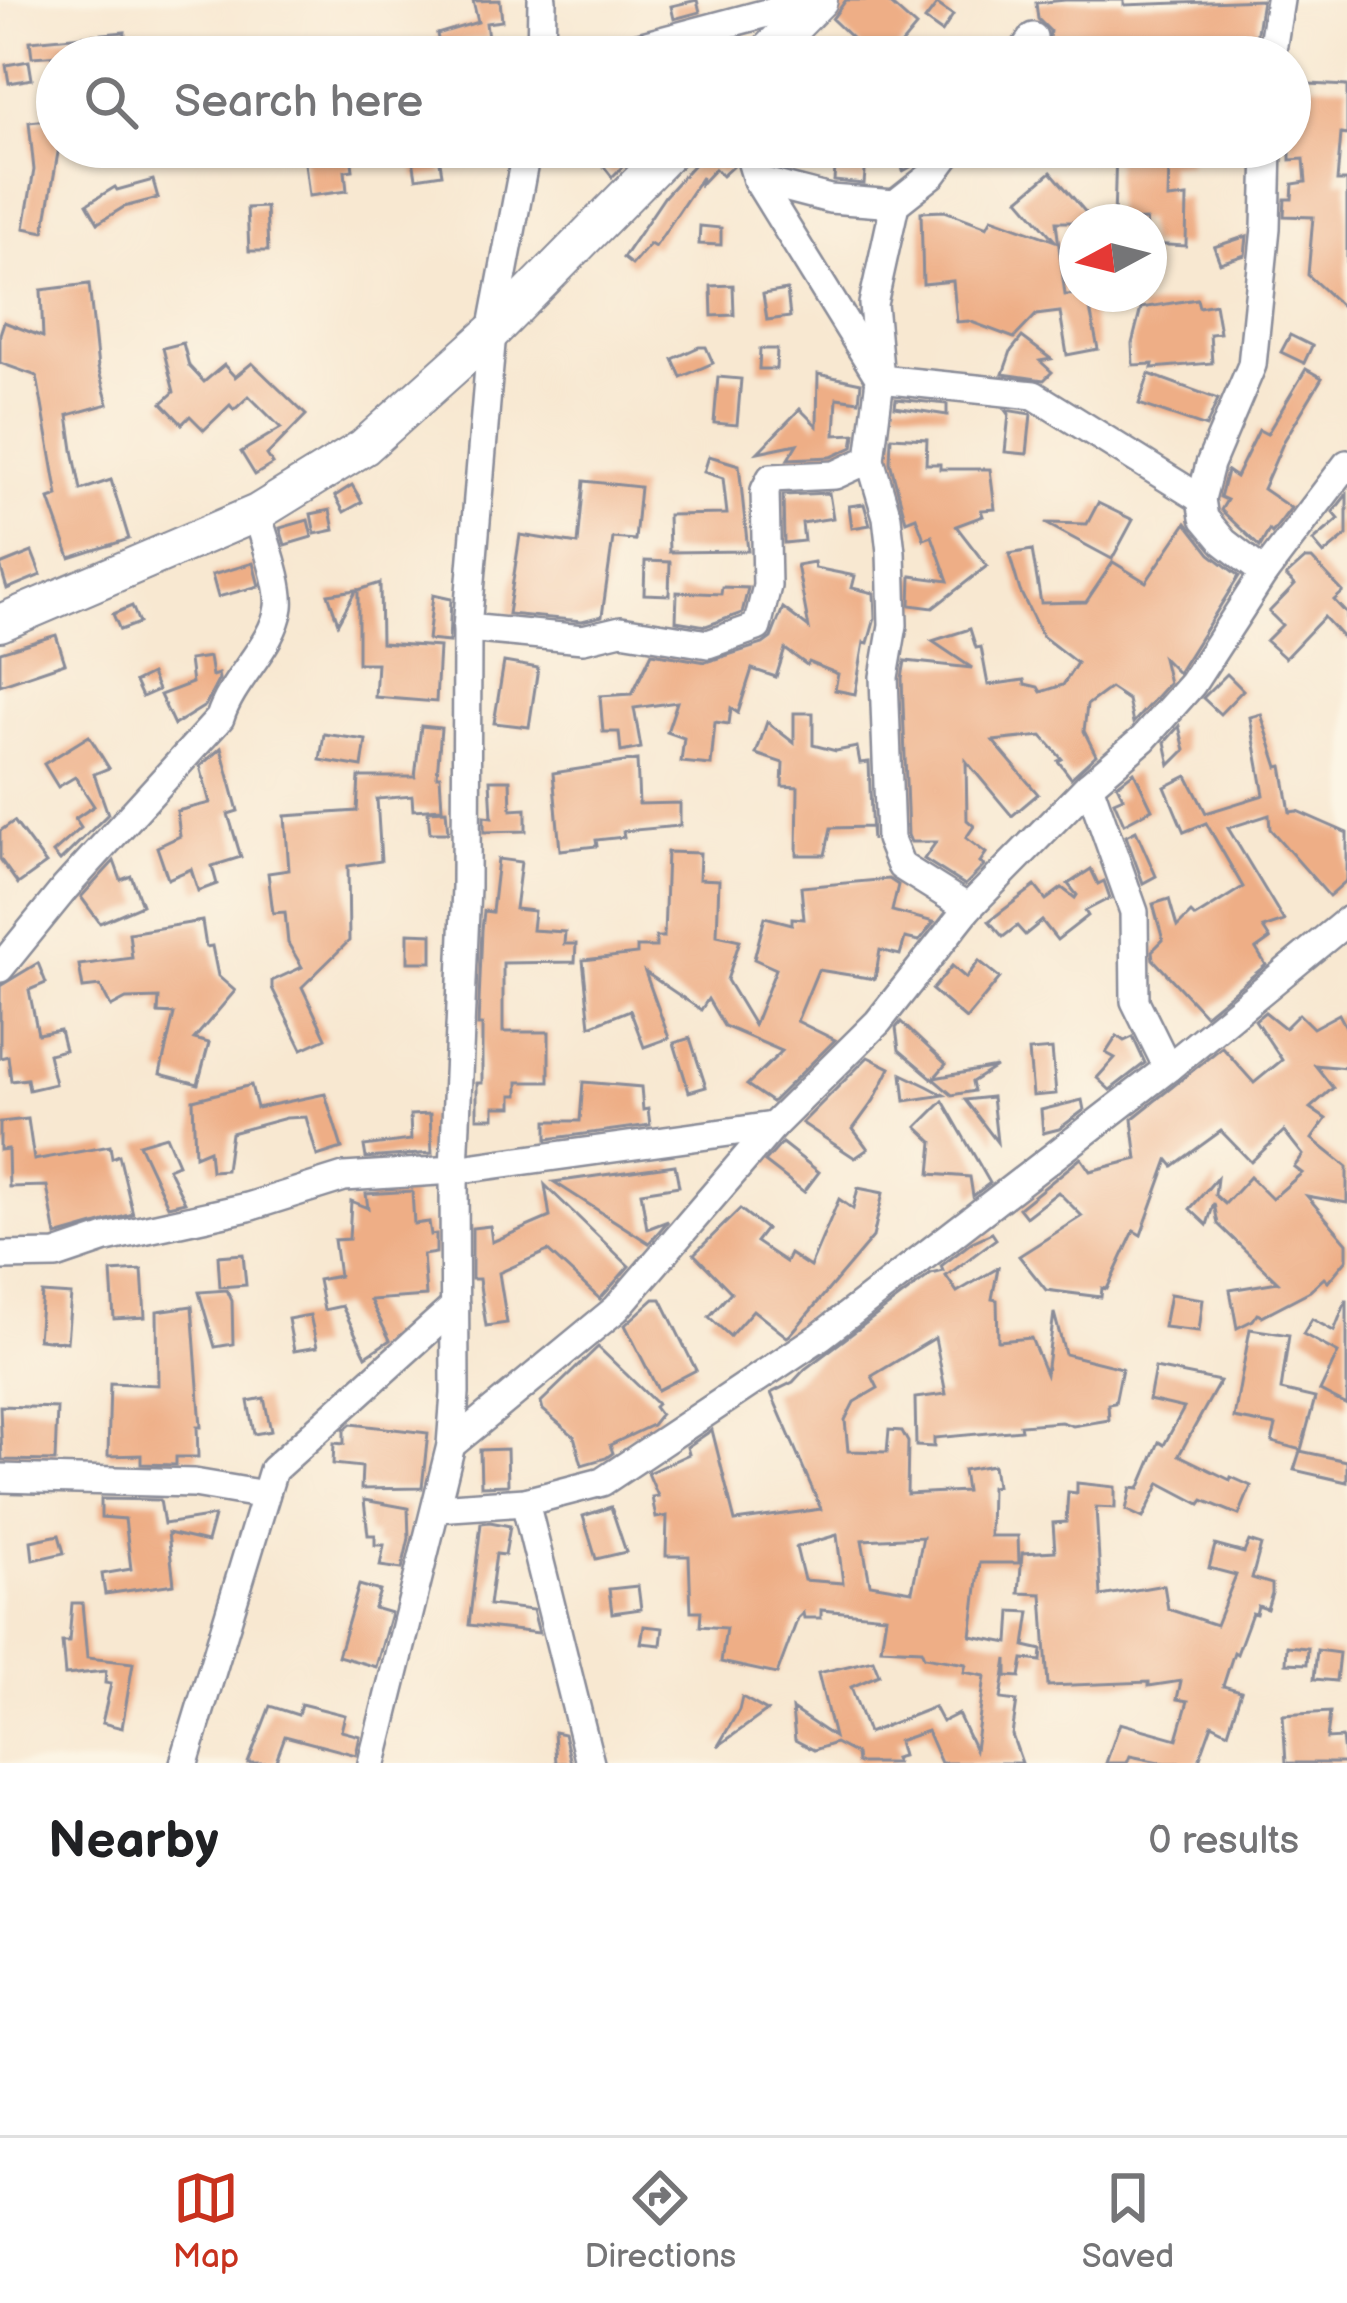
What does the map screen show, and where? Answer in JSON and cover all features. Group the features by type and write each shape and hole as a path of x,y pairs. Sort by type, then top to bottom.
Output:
{"main road":[{"path":"783,36 817,0"},
{"path":"0,623 257,512 364,447 492,332 653,168"}],"street":[{"path":"541,36 542,0"},
{"path":"681,36 817,0"},
{"path":"1274,36 1280,0"},
{"path":"372,1763 451,1445 454,1170 466,887 467,628 492,332 523,168"},
{"path":"754,168 880,380"},
{"path":"938,168 895,204 874,304 880,380 870,459 887,517 891,552 893,625 884,677 890,838 901,866 968,908"},
{"path":"1264,573 1224,542 1204,518 1201,499 1210,464 1252,364 1267,168"},
{"path":"758,180 830,199 895,204"},
{"path":"880,380 1034,395 1201,499"},
{"path":"467,628 583,639 621,630 708,644 739,635 757,626 767,586 765,490 771,478 835,475 870,459"},
{"path":"451,1445 616,1309 773,1126 878,1022 968,908 1089,784 1143,740 1192,684 1264,573 1347,464"},
{"path":"0,968 65,888 220,718 226,700 275,623 280,602 257,512"},
{"path":"1089,784 1134,912 1136,1001 1168,1068"},
{"path":"436,1508 525,1502 602,1482 821,1336 1168,1068 1347,921"},
{"path":"0,1256 56,1255 106,1238 248,1207 344,1177 454,1170 773,1126"},
{"path":"184,1763 273,1470 454,1306"},
{"path":"0,1478 194,1484 265,1495"},
{"path":"525,1502 590,1763"}],"building":[{"path":"500,0 502,21 486,23 488,36 437,36 478,22 473,1"},
{"path":"697,0 700,12 674,19 671,6"},
{"path":"846,0 886,0 916,27 908,36 850,36 832,19"},
{"path":"1262,0 1256,36 1049,36 1038,19 1036,3"},
{"path":"937,4 953,15 942,32 925,20"},
{"path":"29,61 32,79 9,83 6,65"},
{"path":"1311,84 1347,86 1347,135 1341,134 1337,181 1347,181 1347,311 1308,275 1313,217 1284,216 1285,199 1292,199 1293,184 1306,182 1305,168 1311,168"},
{"path":"36,121 36,168 55,168 44,232 24,228 34,170 29,122"},
{"path":"306,168 353,168 345,171 347,191 309,196"},
{"path":"414,168 441,168 442,174 416,178"},
{"path":"691,168 731,168 722,176 715,169 701,184 702,177 655,247 650,244 632,265 623,258 665,196"},
{"path":"835,168 865,168 864,184 834,181"},
{"path":"1115,168 1169,168 1168,199 1187,197 1186,246 1167,245 1167,204 1114,204"},
{"path":"1051,172 1079,204 1059,204 1060,312 1036,315 1014,338 969,321 957,322 953,281 923,284 921,212 945,211 987,227 992,218 1055,241 1019,199"},
{"path":"153,180 158,198 124,207 98,223 87,204 115,187"},
{"path":"266,207 268,251 249,251 247,208"},
{"path":"700,226 721,228 721,245 699,244"},
{"path":"1247,236 1245,255 1220,263 1214,247"},
{"path":"89,284 98,368 108,404 68,415 73,450 81,490 111,480 129,539 70,558 49,499 58,496 37,376 0,363 0,334 4,322 43,337 41,290"},
{"path":"733,285 734,315 712,316 711,286"},
{"path":"787,290 790,317 767,320 763,294"},
{"path":"1197,299 1199,307 1215,304 1220,333 1210,334 1212,363 1133,365 1132,344 1140,312 1167,312 1167,304"},
{"path":"1060,312 1091,312 1098,349 1067,355"},
{"path":"1290,335 1312,346 1304,363 1281,352"},
{"path":"1022,337 1051,359 1040,361 1052,372 1044,380 1003,374"},
{"path":"183,343 189,366 204,382 224,365 235,377 252,363 306,415 267,455 273,464 255,475 241,452 281,428 249,396 234,410 230,405 204,430 190,416 182,424 162,403 174,392 163,348"},
{"path":"706,347 713,363 681,377 673,359"},
{"path":"760,349 777,349 776,369 759,369"},
{"path":"1306,369 1322,378 1284,441 1263,489 1291,508 1260,547 1221,510 1227,500 1220,497 1227,471 1236,477 1259,430 1267,434"},
{"path":"818,374 861,383 859,401 837,398 835,435 855,434 853,447 831,457 788,459 797,444 758,452 800,409 817,426"},
{"path":"1149,374 1218,399 1206,427 1139,404"},
{"path":"718,377 741,379 737,425 714,423"},
{"path":"896,399 947,404 947,415 895,407"},
{"path":"1006,410 1031,414 1027,454 1005,452"},
{"path":"891,437 927,439 926,464 940,464 940,469 990,469 995,509 981,510 983,516 956,526 987,566 933,608 910,605 911,576 948,581 932,536 924,539 916,517 906,521 890,462"},
{"path":"709,456 739,465 748,551 669,552 668,515 727,514 723,478 704,472"},
{"path":"584,481 640,487 635,540 613,538 602,616 582,621 508,614 520,535 578,544"},
{"path":"352,485 362,502 344,512 335,496"},
{"path":"829,493 833,518 802,523 804,541 784,543 783,495"},
{"path":"1347,494 1347,535 1324,554 1313,541 1339,519 1333,512"},
{"path":"1098,503 1133,520 1112,559 1045,523 1087,524"},
{"path":"864,504 870,525 852,528 849,506"},
{"path":"330,510 334,530 315,534 311,514"},
{"path":"308,520 312,537 285,545 280,528"},
{"path":"1186,523 1210,554 1239,576 1178,673 1163,658 1169,683 1133,723 1128,700 1110,688 1087,705 1084,731 1096,755 1071,778 1042,736 993,741 1038,794 1012,816 966,761 967,820 974,826 966,838 986,853 980,862 984,866 965,885 924,859 936,842 911,842 908,835 905,661 972,668 932,641 970,629 976,648 981,647 988,685 1024,680 1041,692 1063,685 1077,663 1042,636 1020,591 1009,554 1032,550 1041,603 1086,602 1113,562 1146,582"},
{"path":"32,552 41,575 7,589 0,565"},
{"path":"1305,559 1312,559 1343,592 1334,600 1347,614 1347,642 1324,617 1285,658 1266,641 1282,625 1269,612 1295,585 1286,576"},
{"path":"645,561 670,562 669,595 644,594"},
{"path":"814,562 815,568 855,576 852,588 874,593 875,618 868,643 864,642 855,694 835,690 838,674 807,665 785,649 776,677 752,669 738,713 731,708 729,724 715,722 711,765 681,762 684,738 667,732 677,702 634,708 641,748 621,752 619,732 603,732 600,696 632,694 652,653 706,662 763,644 771,638 783,608 809,628 797,565"},
{"path":"253,563 259,586 218,597 212,575"},
{"path":"380,583 381,643 439,647 436,702 375,697 377,663 358,663 358,590"},
{"path":"722,587 748,588 742,613 706,626 676,621 677,592 721,594"},
{"path":"356,590 338,623 328,594"},
{"path":"433,595 451,599 449,642 428,640"},
{"path":"132,606 139,623 120,630 113,614"},
{"path":"56,635 65,663 0,685 0,652"},
{"path":"209,657 212,676 218,674 219,679 205,706 174,725 160,695 192,683 189,660"},
{"path":"504,662 538,668 529,727 494,723"},
{"path":"151,674 158,690 142,697 135,682"},
{"path":"1227,674 1243,690 1220,714 1203,698"},
{"path":"794,713 813,713 813,745 836,751 857,747 860,763 869,762 872,841 871,827 831,828 825,855 797,855 798,787 782,786 783,763 756,754 767,722 794,743"},
{"path":"1261,714 1278,767 1282,766 1290,812 1347,833 1347,880 1329,896 1270,829 1269,815 1228,828 1284,921 1263,928 1270,939 1256,949 1266,965 1205,1015 1153,959 1152,951 1163,940 1153,904 1169,899 1177,927 1191,913 1195,917 1243,887 1206,823 1184,832 1165,787 1187,776 1206,813 1264,795 1250,717"},
{"path":"421,726 441,728 437,776 442,808 413,810 412,796 377,799 381,861 348,866 349,941 302,987 326,1038 302,1049 272,988 272,981 302,967 288,943 285,912 273,913 268,873 289,870 285,816 357,811 359,777 415,777"},
{"path":"1179,726 1185,750 1170,765 1165,742"},
{"path":"324,734 366,740 362,767 320,760"},
{"path":"89,736 109,768 94,774 108,814 60,861 53,853 81,828 75,819 94,806 75,777 58,787 44,764"},
{"path":"221,748 238,811 228,814 241,857 212,866 217,884 198,891 191,869 168,879 157,847 180,836 177,811 210,803 200,766"},
{"path":"637,760 639,804 680,803 680,826 623,831 624,837 596,840 597,846 560,850 553,773"},
{"path":"1134,772 1152,809 1124,824 1114,801 1123,797 1117,785"},
{"path":"490,780 510,780 511,810 526,809 526,831 484,832 484,816 492,817"},
{"path":"446,810 448,833 430,833 428,811"},
{"path":"14,821 46,864 18,884 0,859 0,831"},
{"path":"1136,831 1156,876 1143,883 1126,836"},
{"path":"667,852 700,853 699,879 719,880 717,935 740,940 727,980 754,1025 776,969 754,959 765,917 792,924 792,918 804,919 801,887 889,879 898,885 892,911 934,922 919,941 905,938 900,955 880,950 875,979 818,970 797,1021 835,1040 772,1102 747,1085 782,1051 724,1026 708,999 701,1010 645,972 669,1038 644,1047 630,1010 590,1026 583,960 637,954 637,947 656,947 656,937 664,937"},
{"path":"498,859 521,862 515,909 534,911 532,930 565,932 564,944 576,944 575,962 503,963 503,1032 549,1032 549,1082 518,1082 512,1107 494,1107 494,1118 477,1118 477,1083 482,1083 482,1025 478,1025 482,930 484,911 492,912"},
{"path":"114,861 121,880 131,876 142,905 100,923 81,897"},
{"path":"1091,869 1098,884 1104,881 1110,898 1085,911 1088,916 1057,940 1042,921 1025,935 1017,926 1003,937 989,921 1035,886 1046,900 1062,888 1075,898 1068,884"},
{"path":"202,921 218,976 235,991 194,1039 209,1043 198,1084 160,1074 174,1014 158,1013 159,998 126,999 111,1007 100,986 83,988 79,965 132,958 129,933"},
{"path":"408,933 432,934 432,962 408,962"},
{"path":"979,961 1000,978 966,1019 932,990 952,966 966,978"},
{"path":"38,963 46,983 29,990 38,1034 60,1030 65,1050 48,1054 55,1084 29,1090 27,1079 11,1081 8,1056 0,1058 0,986"},
{"path":"1265,1012 1285,1028 1299,1014 1313,1028 1339,1014 1347,1029 1347,1068 1315,1065 1333,1088 1310,1108 1326,1119 1312,1139 1347,1167 1347,1203 1307,1196 1347,1243 1347,1259 1328,1282 1324,1278 1310,1291 1237,1328 1230,1290 1278,1282 1218,1224 1214,1203 1207,1225 1190,1209 1217,1178 1215,1195 1225,1204 1250,1177 1272,1199 1302,1173 1294,1167 1303,1155 1284,1131 1251,1162 1221,1131 1173,1166 1168,1160 1141,1235 1134,1231 1101,1297 1046,1290 1019,1256 1082,1216 1058,1192 1026,1217 1019,1208 1081,1158 1090,1171 1137,1159 1132,1119 1222,1047 1254,1083 1282,1060 1255,1020"},
{"path":"901,1022 946,1064 934,1078 996,1067 972,1082 974,1091 952,1095 899,1050 896,1028"},
{"path":"1117,1036 1124,1041 1133,1037 1145,1063 1110,1090 1097,1078 1115,1058 1106,1053"},
{"path":"690,1038 706,1087 689,1092 674,1043"},
{"path":"1052,1049 1056,1094 1033,1096 1029,1051"},
{"path":"868,1057 890,1068 853,1129 868,1149 855,1158 802,1123"},
{"path":"902,1074 927,1086 944,1095 905,1101"},
{"path":"583,1082 641,1087 650,1125 547,1139 547,1121 580,1121"},
{"path":"251,1085 257,1108 325,1094 342,1148 317,1156 306,1117 286,1118 231,1133 226,1170 211,1171 209,1150 195,1156 193,1100"},
{"path":"992,1097 997,1142 965,1100"},
{"path":"1082,1100 1084,1110 1059,1129 1043,1133 1041,1110"},
{"path":"943,1101 990,1183 973,1196 970,1177 930,1174 933,1142 917,1127"},
{"path":"430,1114 432,1153 366,1158 364,1146 411,1140 410,1115"},
{"path":"28,1119 34,1160 110,1146 112,1158 119,1155 133,1214 56,1236 47,1186 9,1187 8,1149 0,1150 0,1122"},
{"path":"166,1136 178,1164 168,1168 185,1202 168,1206 139,1144"},
{"path":"782,1143 819,1172 804,1192 765,1162"},
{"path":"675,1165 679,1186 641,1192 647,1229 668,1221 649,1243 554,1182"},
{"path":"545,1185 629,1266 600,1299 548,1251 499,1273 507,1323 486,1326 479,1279 472,1279 472,1228 490,1226 492,1242 550,1217"},
{"path":"858,1188 883,1193 873,1237 790,1335 753,1310 730,1336 709,1317 731,1292 694,1254 740,1209 766,1229 756,1242 786,1262 790,1254 810,1267 839,1199 853,1209"},
{"path":"412,1191 414,1224 429,1222 431,1235 436,1234 436,1253 423,1255 426,1296 370,1300 390,1340 366,1356 342,1306 324,1310 318,1280 339,1276 334,1240 349,1239 351,1201 368,1208 366,1194"},
{"path":"992,1233 996,1239 946,1276 957,1292 998,1268 992,1299 997,1300 998,1341 1031,1338 1046,1374 1054,1313 1065,1354 1122,1368 1115,1403 1108,1404 1109,1420 1073,1426 1061,1422 1020,1425 1021,1430 934,1438 934,1447 916,1446 915,1398 946,1394 935,1338 872,1376 878,1388 854,1402 845,1420 848,1451 887,1452 889,1430 902,1431 908,1442 907,1494 966,1491 963,1470 993,1465 996,1486 991,1487 990,1536 1018,1536 1019,1563 980,1563 971,1636 1009,1643 1011,1611 1030,1612 1025,1646 1042,1650 1041,1661 1023,1659 1020,1677 1007,1676 1007,1659 1001,1699 1017,1701 1012,1735 1022,1763 941,1763 927,1731 898,1741 902,1756 894,1758 896,1763 857,1763 856,1754 835,1743 814,1750 795,1740 792,1709 834,1737 818,1673 873,1660 879,1675 851,1687 868,1733 934,1707 942,1722 958,1714 975,1750 985,1676 964,1672 966,1664 924,1657 921,1650 881,1648 886,1616 821,1610 821,1618 804,1618 803,1613 798,1618 777,1674 721,1662 726,1628 700,1626 701,1611 691,1611 689,1556 666,1556 667,1516 656,1518 652,1497 658,1496 648,1473 689,1454 687,1447 712,1430 735,1521 821,1509 771,1393 793,1382 931,1274 943,1271 941,1266","holes":["837,1535 843,1583 804,1580 796,1547","923,1537 912,1591 870,1584 862,1540"]},
{"path":"243,1254 246,1285 220,1287 218,1256"},
{"path":"142,1270 145,1317 114,1319 111,1272"},
{"path":"227,1290 232,1301 233,1344 215,1347 199,1292"},
{"path":"42,1293 71,1295 67,1342 38,1339"},
{"path":"1170,1294 1203,1299 1199,1331 1164,1327"},
{"path":"654,1299 661,1299 696,1370 658,1390 625,1325"},
{"path":"1346,1301 1347,1405 1320,1391 1338,1353 1303,1334 1312,1319 1334,1331"},
{"path":"192,1306 201,1427 197,1427 198,1457 176,1457 176,1465 141,1464 141,1455 108,1456 110,1383 158,1385 157,1311"},
{"path":"310,1315 317,1347 294,1351 288,1319"},
{"path":"1250,1329 1289,1335 1281,1390 1315,1398 1301,1450 1272,1442 1276,1426 1234,1418"},
{"path":"598,1347 657,1404 654,1407 660,1415 652,1425 610,1445 613,1453 606,1458 582,1465 574,1436 543,1410 541,1402"},
{"path":"1155,1368 1220,1381 1179,1455 1251,1486 1239,1515 1203,1500 1200,1504 1160,1483 1143,1518 1126,1510 1131,1488 1139,1489 1159,1442 1164,1445 1184,1408 1149,1400"},
{"path":"264,1398 271,1431 254,1434 248,1401"},
{"path":"0,1406 57,1408 55,1461 2,1460"},
{"path":"351,1424 428,1433 422,1488 361,1489 362,1467 333,1464 334,1443 344,1444 344,1430"},
{"path":"507,1449 508,1485 481,1486 480,1450"},
{"path":"1300,1451 1347,1461 1347,1482 1294,1470"},
{"path":"1077,1483 1115,1487 1115,1508 1096,1507 1101,1596 1164,1585 1168,1609 1216,1625 1236,1575 1209,1568 1215,1545 1244,1553 1249,1541 1261,1545 1252,1578 1272,1584 1272,1593 1267,1609 1258,1606 1256,1614 1252,1613 1223,1686 1241,1691 1228,1732 1212,1724 1198,1763 1130,1756 1127,1763 1106,1763 1120,1723 1177,1739 1188,1701 1177,1699 1181,1681 1149,1686 1149,1682 1048,1686 1042,1594 1019,1593 1022,1553 1055,1551 1053,1523 1066,1522 1068,1492 1077,1493"},
{"path":"101,1499 160,1500 164,1524 214,1516 207,1542 168,1533 174,1584 105,1594 102,1574 131,1569 125,1519 101,1517"},
{"path":"364,1500 408,1508 409,1538 402,1569 380,1566 384,1545 375,1545 375,1535 368,1535"},
{"path":"611,1507 626,1552 596,1559 583,1516"},
{"path":"481,1523 510,1526 505,1555 496,1554 489,1605 533,1610 539,1633 469,1625"},
{"path":"59,1535 64,1553 33,1560 31,1541"},
{"path":"359,1585 380,1591 374,1608 391,1613 376,1667 338,1656"},
{"path":"638,1586 641,1609 612,1613 609,1589"},
{"path":"72,1603 82,1603 87,1658 133,1663 122,1728 102,1723 111,1684 105,1683 106,1671 65,1675 62,1642 69,1642"},
{"path":"644,1626 663,1628 661,1645 641,1643"},
{"path":"1287,1646 1308,1648 1307,1664 1286,1663"},
{"path":"1317,1650 1339,1653 1336,1681 1314,1679"},
{"path":"742,1697 767,1711 718,1746 739,1710"},
{"path":"301,1704 345,1715 341,1731 360,1736 356,1755 285,1736 275,1763 248,1763 270,1706 298,1715"},
{"path":"1330,1712 1327,1739 1342,1738 1345,1763 1286,1763 1283,1715"},
{"path":"554,1732 564,1734 571,1763 556,1763"}]}
